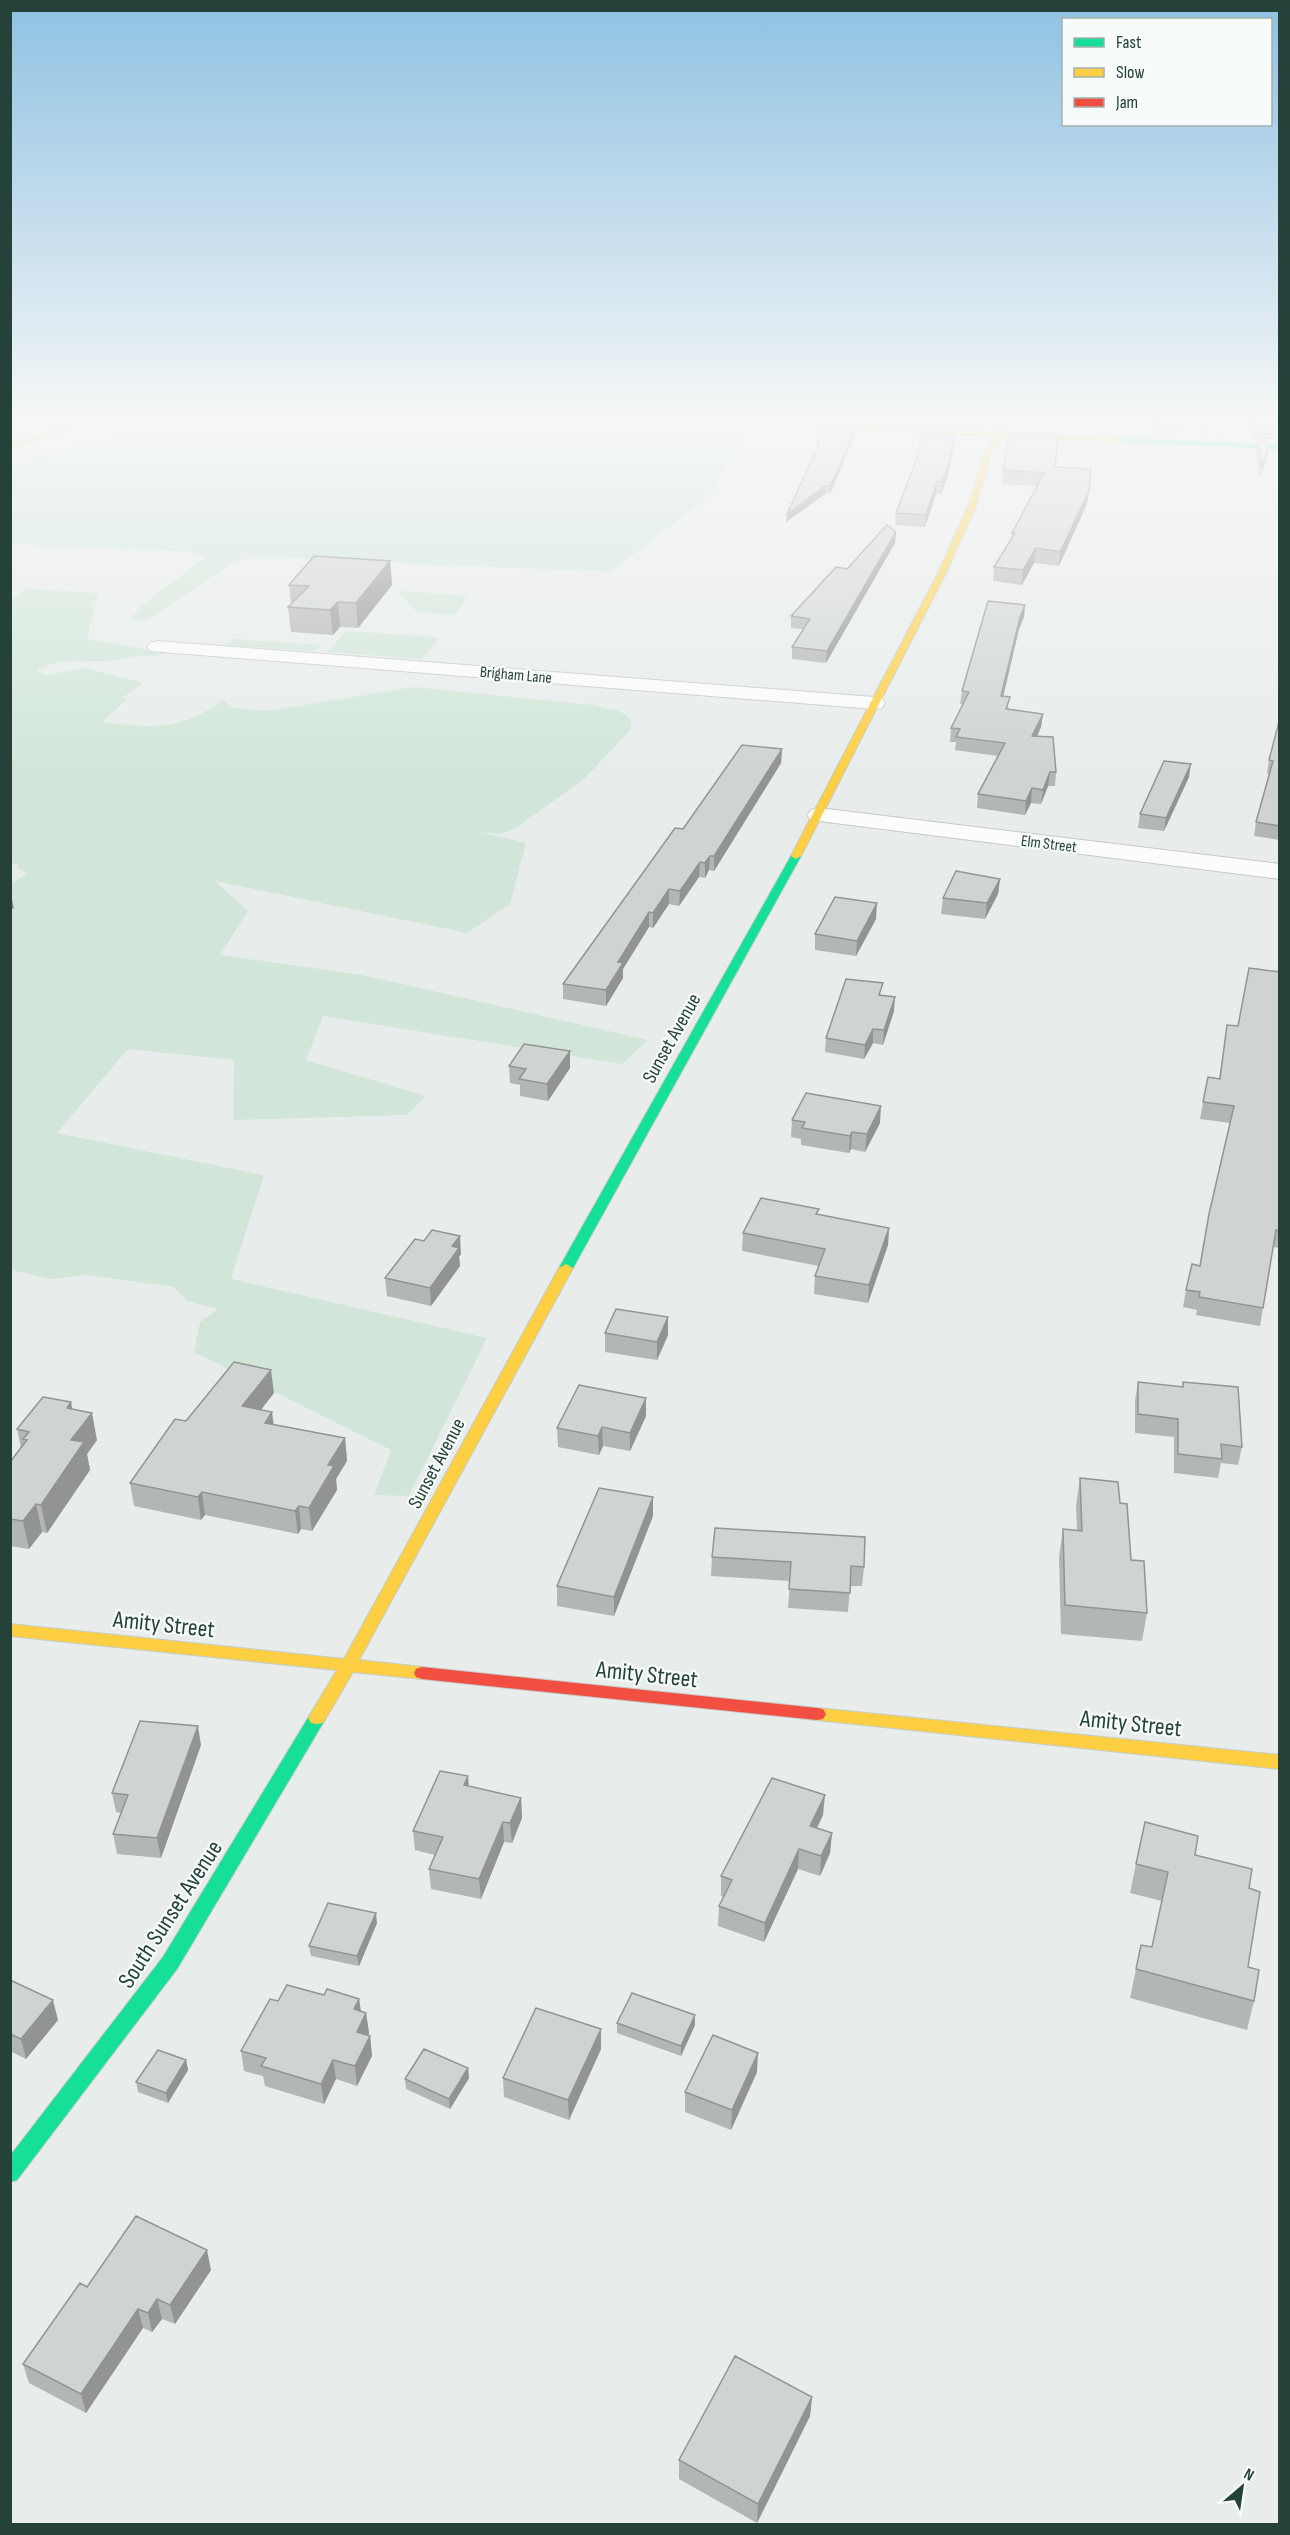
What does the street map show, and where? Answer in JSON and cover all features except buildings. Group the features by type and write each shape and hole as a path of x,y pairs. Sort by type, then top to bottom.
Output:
{"street":[{"name":"Sunset Avenue","path":"348,1666 498,1389 819,815 958,536"},
{"name":"Brigham Lane","path":"157,647 874,703"},
{"name":"Elm Street","path":"819,815 1280,872"},
{"name":"Amity Street","path":"10,1630 1280,1762"},
{"name":"South Sunset Avenue","path":"10,2174 170,1963 348,1666"}],"green space":[{"path":"11,536 657,536 611,572 255,557 232,563 148,619 130,620 142,605 206,557 192,552 11,544"},
{"path":"28,589 98,593 87,639 165,653 109,661 53,663 37,671 46,675 85,668 143,683 122,698 128,698 102,722 166,725 194,717 223,700 232,708 269,711 414,687 593,705 620,711 632,720 630,730 584,779 516,828 500,834 479,832 526,843 510,904 467,933 215,881 248,911 220,955 363,975 648,1040 622,1064 323,1016 306,1060 426,1096 407,1115 233,1120 234,1060 128,1049 57,1133 264,1175 231,1279 487,1338 409,1496 374,1495 391,1450 194,1352 200,1322 218,1309 187,1301 174,1287 87,1275 51,1279 11,1270 10,910 13,908 11,907 10,884 27,874 16,867 19,865 11,863 11,600"},
{"path":"397,591 467,596 455,615 417,612"},
{"path":"346,631 439,639 421,659 327,652"},
{"path":"233,639 322,645 314,651 225,645"}],"traffic: fast":[{"path":"566,1268 796,856"},
{"path":"10,2173 170,1963 317,1718"}],"traffic: slow":[{"path":"796,856 942,573 958,536"},
{"path":"317,1718 348,1666 566,1268"},
{"path":"10,1630 422,1673"},
{"path":"817,1714 1280,1762"}],"traffic: jam":[{"path":"422,1673 817,1714"}]}
